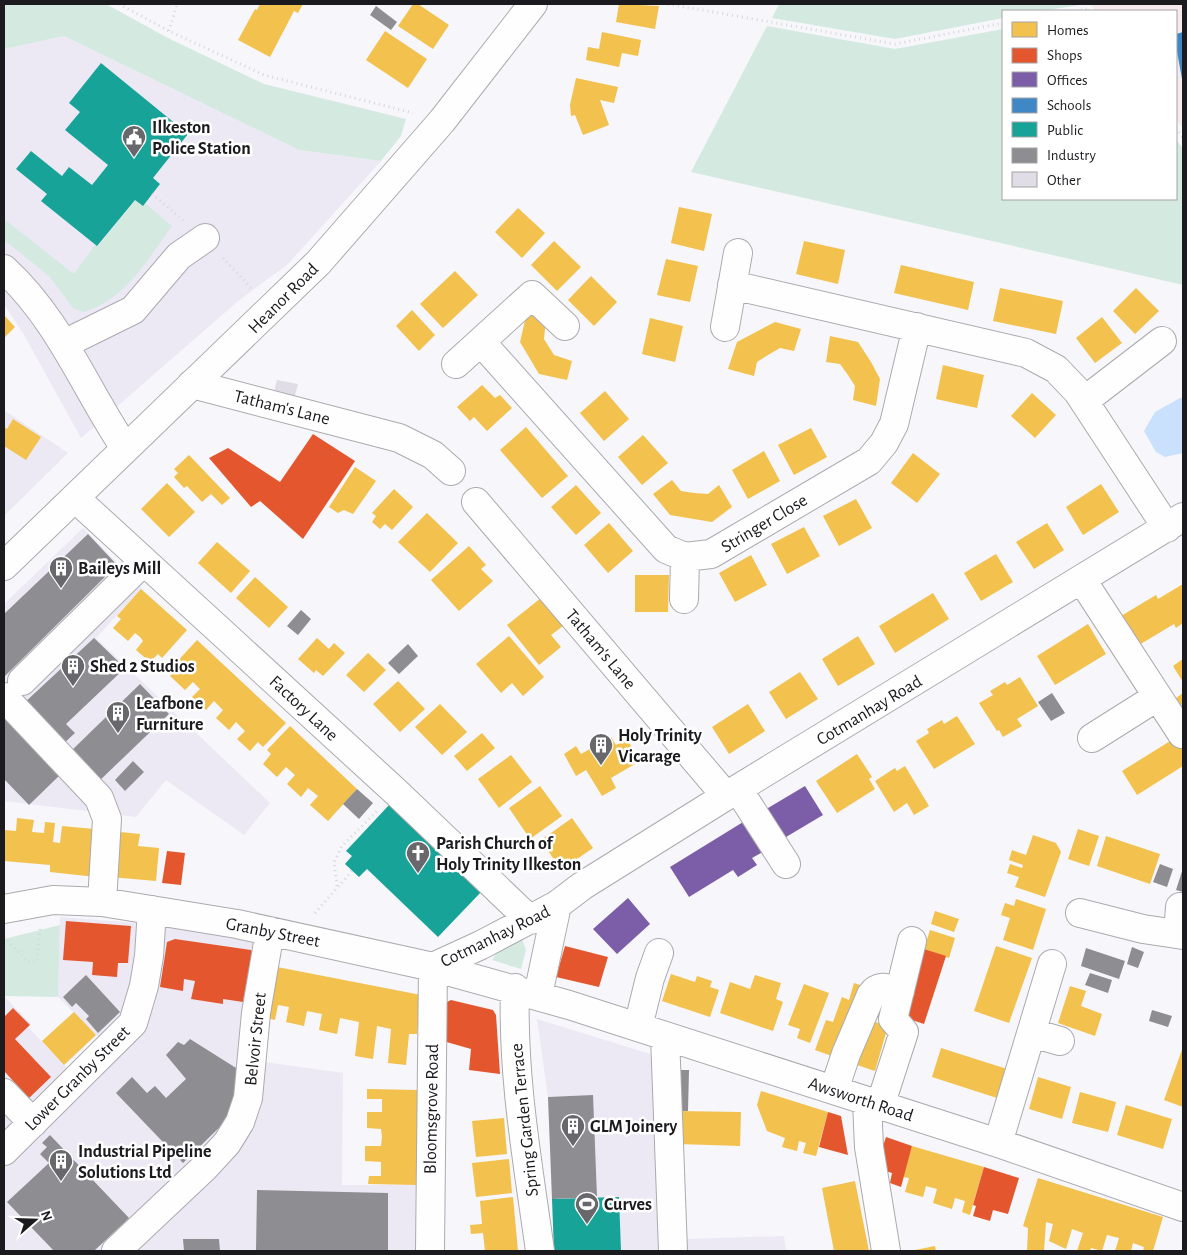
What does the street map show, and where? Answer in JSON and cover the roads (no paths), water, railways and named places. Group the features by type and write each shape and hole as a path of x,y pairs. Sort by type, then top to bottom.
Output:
{"street":[{"name":"Heanor Road","path":"7,556 75,498 318,263 442,121 533,4"},
{"path":"64,344 133,310 179,256 205,238"},
{"path":"725,327 738,253"},
{"path":"4,269 28,293 50,320 94,400 126,448"},
{"path":"732,285 1026,353 1056,369 1084,401 1175,523"},
{"path":"456,364 532,295 565,326"},
{"name":"Stringer Close","path":"685,557 711,554 868,461 884,443 894,424 917,327"},
{"path":"1084,401 1162,341"},
{"path":"481,342 666,550 685,557 684,598"},
{"name":"Tatham's Lane","path":"192,384 399,438 433,455 451,471"},
{"name":"Factory Lane","path":"75,498 396,792 530,920"},
{"name":"Tatham's Lane","path":"476,502 732,792 786,864"},
{"name":"Cotmanhay Road","path":"433,966 530,920 557,905 582,886 732,792 1175,523"},
{"path":"102,902 107,819 99,798 13,689 144,561"},
{"path":"1082,580 1173,715"},
{"path":"1092,738 1124,718 1173,715"},
{"name":"Granby Street","path":"4,909 53,900 102,902 307,938 433,966 526,991"},
{"name":"Cotmanhay Road","path":"526,991 557,905"},
{"name":"Lower Granby Street","path":"4,1151 133,1023 147,971 152,910"},
{"path":"1080,913 1142,929 1180,925"},
{"name":"Belvoir Street","path":"116,1251 205,1167 227,1143 240,1122 248,1098 256,1013 270,931"},
{"path":"886,1251 869,1147 873,1104 904,1032 893,1019 912,940"},
{"path":"638,1027 659,953"},
{"path":"998,1144 1052,964"},
{"name":"Bloomsgrove Road","path":"430,1251 433,966"},
{"path":"834,1090 846,1054 871,995 875,990 885,987 900,991"},
{"name":"Awsworth Road","path":"526,991 834,1090 1183,1207"},
{"name":"Spring Garden Terrace","path":"526,991 514,1026 517,1087 540,1251"},
{"path":"1032,1033 1060,1041"},
{"path":"665,1036 673,1251"},
{"path":"4,1093 33,1123"}],"water":[{"path":"1183,398 1183,453 1165,457 1156,452 1144,431 1155,412"}],"place":[{"name":"Ilkeston Police Station","path":"134,158"},
{"name":"Baileys Mill","path":"61,589"},
{"name":"Shed 2 Studios","path":"73,687"},
{"name":"Leafbone Furniture","path":"118,734"},
{"name":"Holy Trinity Vicarage","path":"601,766"},
{"name":"Parish Church of Holy Trinity Ilkeston","path":"418,874"},
{"name":"GLM Joinery","path":"573,1147"},
{"name":"Industrial Pipeline Solutions Ltd","path":"61,1182"},
{"name":"Curves","path":"587,1225"}]}
